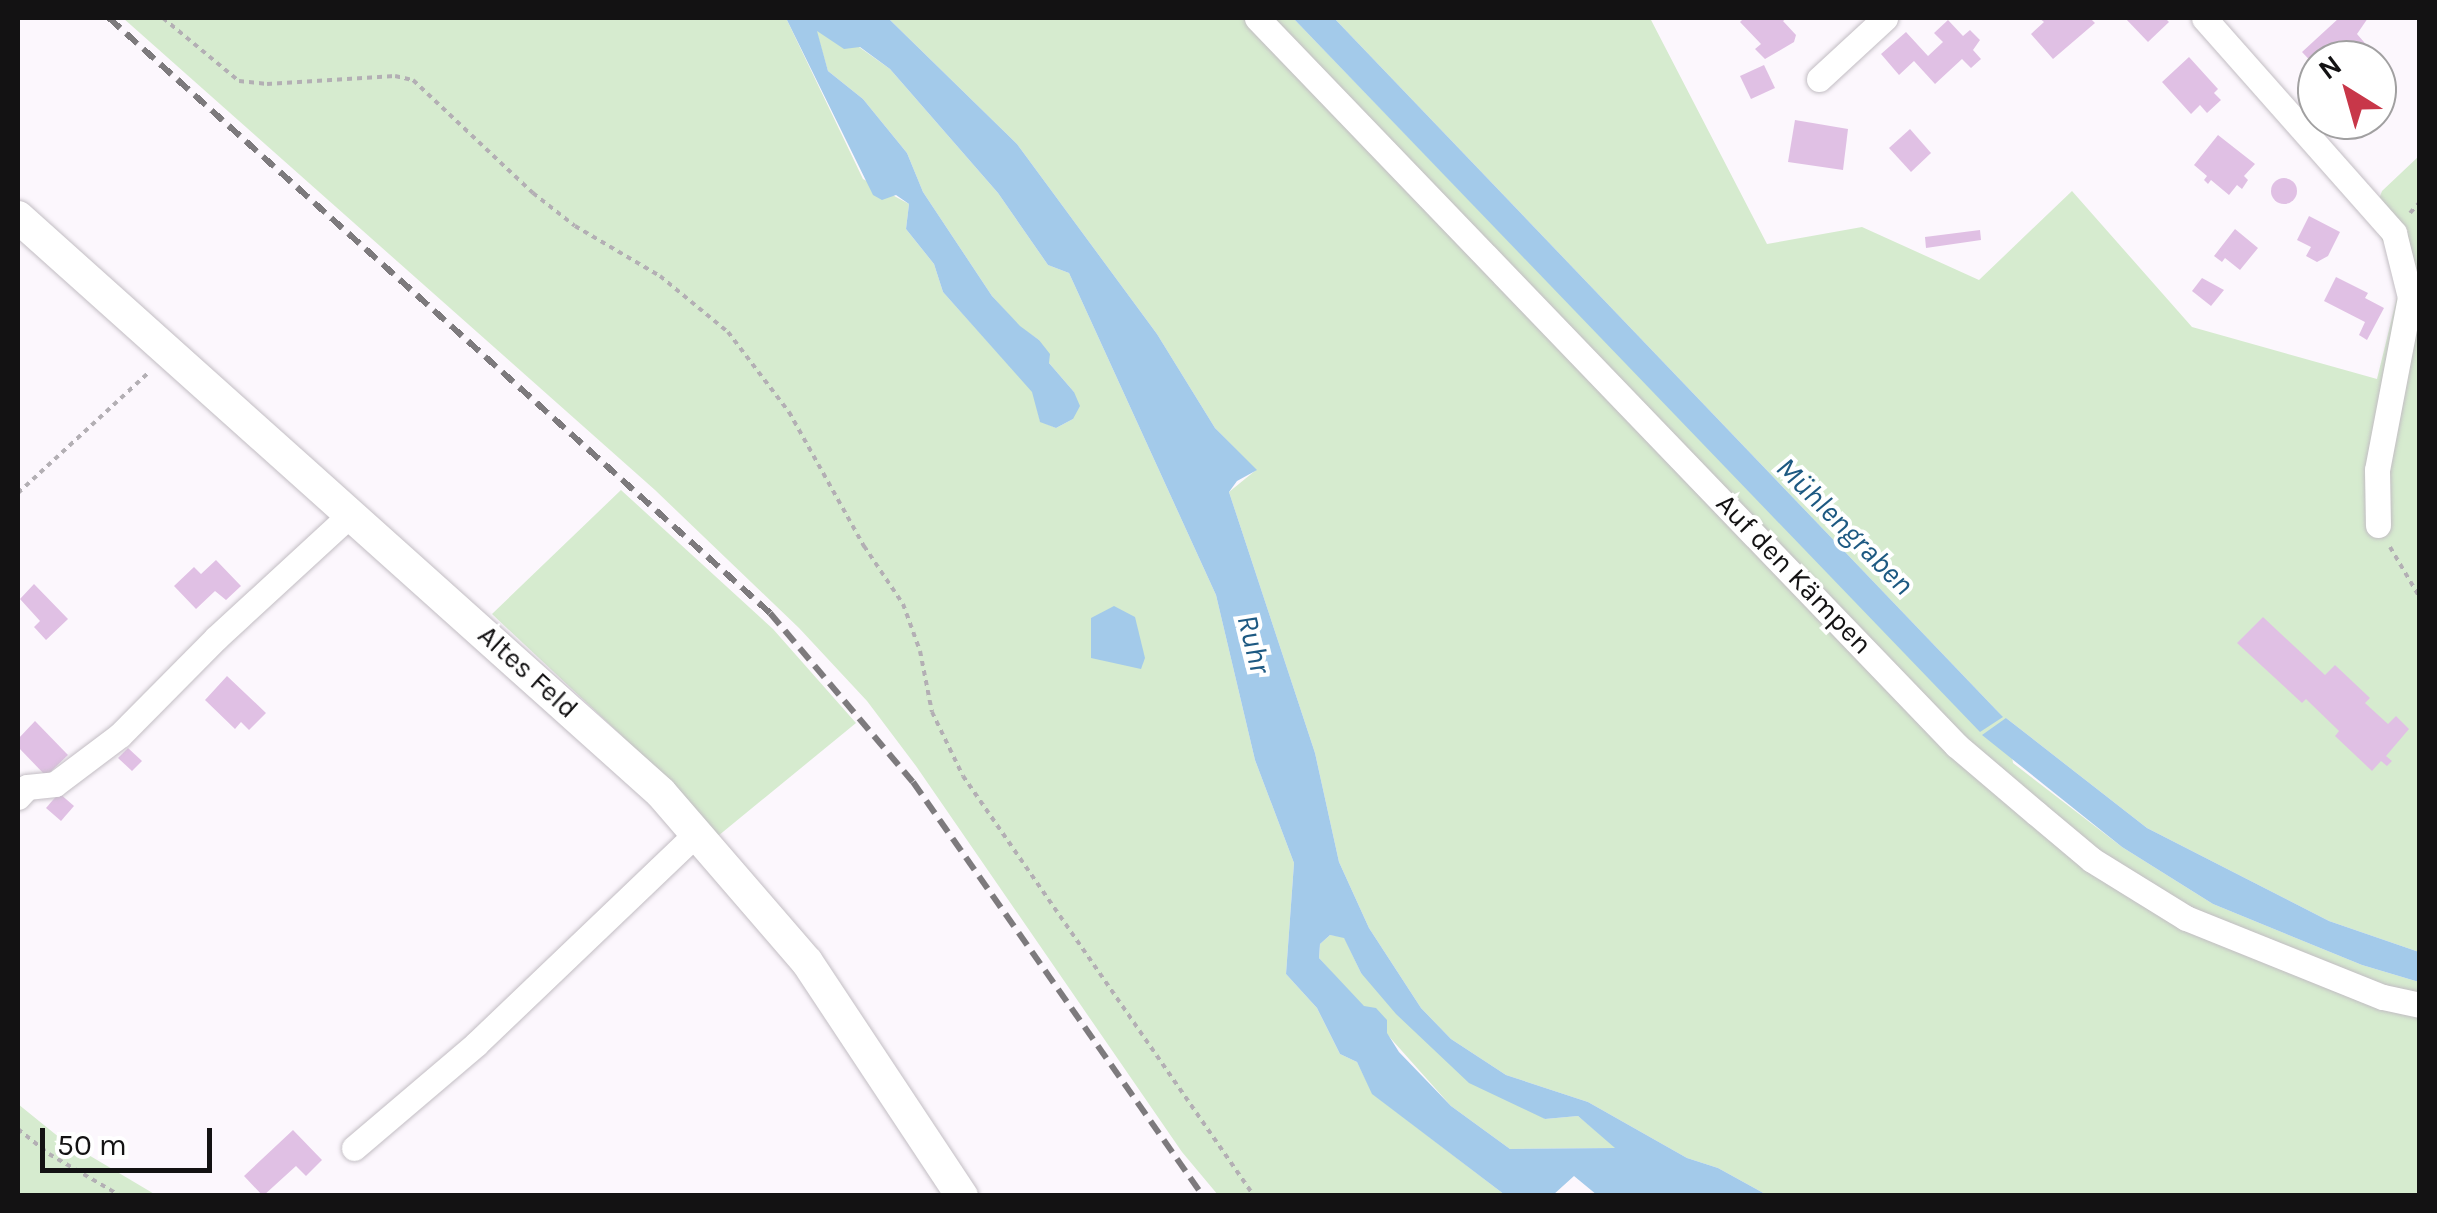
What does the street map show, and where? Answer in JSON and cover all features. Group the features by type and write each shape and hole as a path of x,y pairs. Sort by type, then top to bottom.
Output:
{"main road":[{"name":"Altes Feld","path":"18,217 661,793 807,962 962,1196"}],"street":[{"name":"Auf den Kämpen","path":"1257,18 1956,745 2036,813 2092,860 2186,918 2383,997 2420,1005"},
{"path":"1819,80 1885,18"},
{"path":"2204,18 2394,233 2410,297 2377,470 2378,526"},
{"path":"18,797 27,786 55,784 120,735 216,638 352,513"},
{"path":"354,1148 476,1044 696,834"}],"path":[{"path":"162,18 239,81 395,76 413,80 575,226 660,276 728,332 790,412 864,546 903,604 936,724 964,776 1254,1196"},
{"path":"18,494 170,352"},
{"path":"2378,526 2420,598"},
{"path":"18,1130 49,1154 121,1196"}],"green space":[{"path":"123,18 786,18 863,179 909,204 906,229 934,264 943,292 1033,392 1040,421 1056,428 1073,419 1074,392 1049,363 1039,340 1020,327 992,296 923,192 907,153 863,99 828,71 816,30 859,47 890,69 998,193 1048,265 1069,273 1216,595 1255,760 1294,863 1286,974 1317,1008 1340,1054 1357,1062 1373,1094 1505,1195 1218,1195 1182,1152 867,701 799,628 655,490"},
{"path":"888,18 1250,18 1519,300 2101,870 2419,1010 2419,1195 1767,1195 1718,1168 1687,1158 1588,1102 1506,1075 1451,1039 1421,1008 1369,928 1339,862 1315,753 1229,492 1256,470 1215,428 1157,334 1017,144"},
{"path":"1265,18 1293,18 1694,433 2002,716 1334,18 1650,18 1767,244 1862,227 1979,280 2072,191 2192,327 2377,379 2400,285 2388,250 2371,221 2382,191 2419,156 2419,952 2329,921 2147,828 2006,718 2013,763 2122,847 2213,904 2362,965 2419,982 2419,998 2227,930 2102,859 1979,758"},
{"path":"621,490 773,629 856,723 718,836 621,735 492,614"},
{"path":"1330,935 1344,937 1361,973 1545,1119 1578,1116 1617,1148 1510,1149 1451,1106 1319,958 1320,944"},
{"path":"18,1104 60,1138 156,1195 18,1195"}],"water":[{"name":"Ruhr","path":"786,18 888,18 1017,144 1157,334 1215,428 1257,470 1237,481 1229,492 1315,753 1339,862 1369,928 1421,1008 1451,1039 1506,1075 1588,1102 1687,1158 1718,1168 1767,1195 1597,1195 1574,1176 1553,1195 1505,1195 1372,1094 1357,1062 1340,1054 1317,1008 1286,974 1294,863 1255,760 1216,595 1069,273 1048,265 998,193 890,69 860,47 844,49 817,31 828,71 863,99 907,153 923,192 992,296 1050,354 1049,363 1074,392 1080,406 1073,419 1056,428 1040,422 1032,392 943,292 934,264 906,229 909,204 896,195 882,200 873,195","holes":["1330,935 1344,938 1361,973 1396,1014 1469,1083 1545,1119 1578,1116 1615,1148 1510,1149 1451,1106 1399,1052 1387,1033 1387,1020 1376,1008 1364,1006 1319,958 1320,944"]},
{"path":"1293,18 1334,18 2003,717 1980,732"},
{"path":"1114,606 1135,617 1145,658 1141,669 1091,658 1091,618"},
{"path":"2006,718 2147,828 2329,921 2419,952 2419,982 2362,965 2213,904 2122,847 1982,735"}],"building":[{"path":"1744,18 1787,18 1783,21 1796,35 1794,42 1765,59 1755,49 1761,44 1740,22"},
{"path":"2039,18 2090,18 2095,23 2053,59 2031,34 2044,22"},
{"path":"2125,18 2165,18 2169,22 2148,42"},
{"path":"2339,18 2368,18 2357,34 2362,40 2315,40"},
{"path":"1948,20 1963,36 1970,30 1980,40 1973,50 1981,59 1971,68 1962,59 1935,84 1914,61 1899,75 1881,54 1906,32 1928,56 1943,42 1934,33"},
{"path":"2189,57 2218,89 2214,93 2221,100 2207,113 2200,105 2191,114 2162,82"},
{"path":"1764,65 1775,88 1751,99 1740,76"},
{"path":"1795,120 1848,129 1843,170 1788,162"},
{"path":"1910,129 1931,153 1911,172 1889,148"},
{"path":"2218,135 2255,164 2244,176 2248,180 2242,189 2237,185 2229,195 2211,180 2208,184 2204,180 2207,176 2194,165"},
{"path":"2284,178 2293,182 2297,191 2293,200 2284,204 2275,200 2271,191 2275,182"},
{"path":"2309,216 2340,232 2328,256 2317,262 2306,256 2311,247 2297,240"},
{"path":"2235,229 2258,248 2240,270 2225,258 2222,262 2214,256"},
{"path":"1980,230 1981,240 1926,248 1925,237"},
{"path":"2336,277 2368,293 2365,298 2384,308 2367,340 2359,335 2365,322 2324,301"},
{"path":"2202,278 2224,290 2211,306 2192,291"},
{"path":"216,560 241,586 226,600 215,591 196,609 174,586 194,567 201,574"},
{"path":"34,584 68,619 46,640 34,627 40,621 20,599"},
{"path":"2263,617 2325,675 2335,665 2370,698 2365,703 2388,724 2396,716 2409,729 2386,756 2392,761 2387,766 2381,761 2372,771 2335,736 2339,731 2306,699 2302,703 2237,643"},
{"path":"227,676 266,713 249,730 241,722 235,729 205,700"},
{"path":"35,721 68,755 46,776 18,747 18,739"},
{"path":"128,748 142,761 132,771 118,758"},
{"path":"59,793 74,806 61,821 46,808"},
{"path":"293,1130 322,1160 306,1176 296,1166 263,1196 244,1176"}],"railway":[{"path":"109,18 770,613 913,782 1203,1196"}],"water label":[{"name":"Mühlengraben","path":"1845,526"}]}
